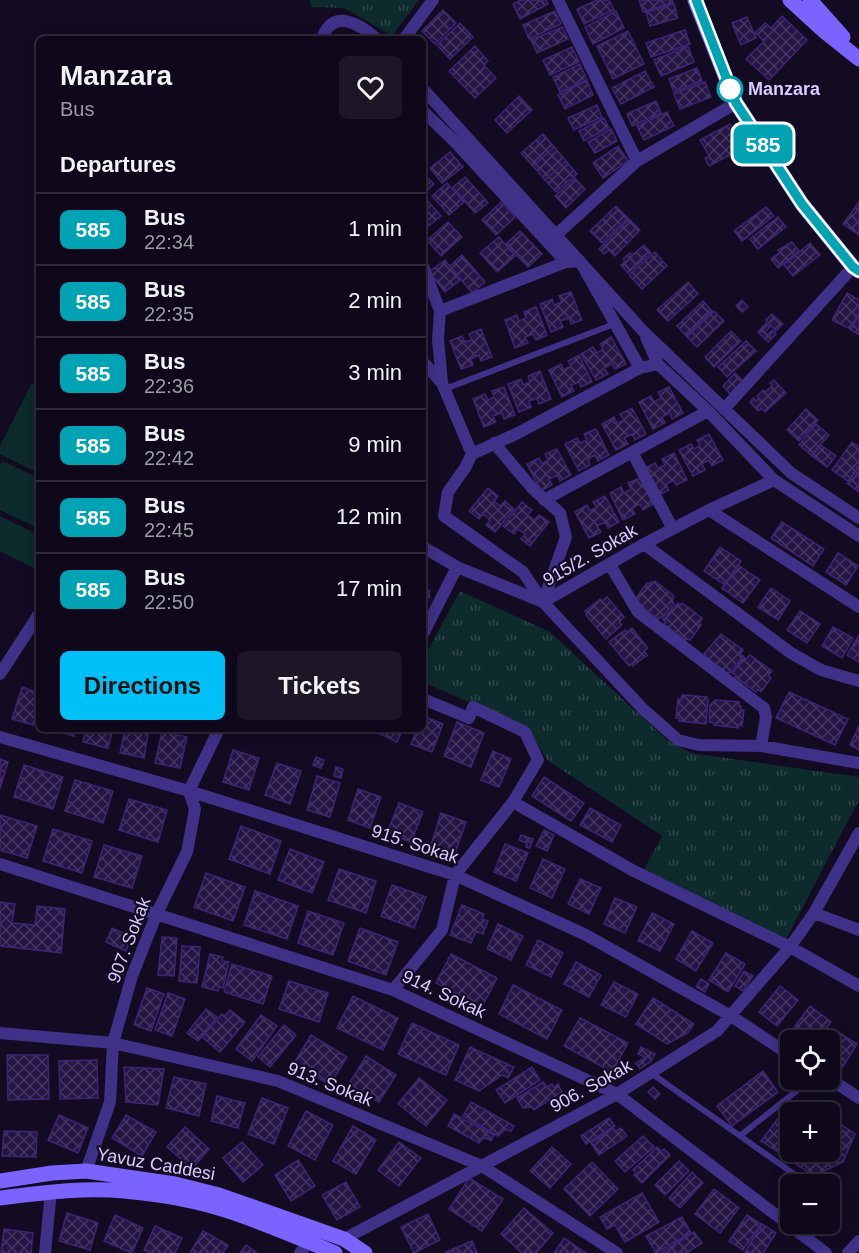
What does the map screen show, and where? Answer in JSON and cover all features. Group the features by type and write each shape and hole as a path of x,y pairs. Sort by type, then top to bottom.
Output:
{"main road":[{"path":"696,0 736,103 802,204 856,269"},
{"path":"790,0 825,32 859,57"},
{"path":"810,0 859,57"},
{"name":"Yavuz Caddesi","path":"0,1181 52,1173 86,1171 176,1184 219,1195 344,1239 365,1253"},
{"name":"Yavuz Caddesi","path":"0,1198 51,1191 123,1191 174,1198 226,1210 304,1247 335,1253"}],"street":[{"path":"406,36 433,0"},
{"path":"558,0 637,161"},
{"path":"323,36 327,27 338,21 352,22 373,36"},
{"path":"426,92 643,331 791,474 859,518"},
{"path":"556,235 637,161 736,103"},
{"path":"426,114 566,262"},
{"path":"440,311 566,262 580,261"},
{"path":"580,261 640,368"},
{"path":"724,409 856,269"},
{"path":"426,274 440,311 438,339 443,386"},
{"path":"643,331 658,364 708,411 774,480 859,536"},
{"path":"658,364 640,368 518,434 472,454 448,492 444,516 523,572 543,602 643,709 678,740 699,745 761,746 859,763"},
{"path":"426,366 443,386 472,454"},
{"path":"544,500 708,411"},
{"path":"494,443 544,500 560,513 566,537 543,602"},
{"path":"632,452 673,529"},
{"name":"915/2. Sokak","path":"426,549 457,567 543,602 644,544 774,480"},
{"path":"709,510 859,607"},
{"path":"644,544 791,653 821,670 859,681"},
{"path":"610,565 638,612 764,708 766,717 761,746"},
{"path":"426,628 457,567"},
{"path":"0,674 36,619"},
{"path":"393,990 442,930 455,875 513,802 538,760 525,732 473,707 469,718 426,700"},
{"path":"189,791 218,732"},
{"name":"915. Sokak","path":"0,737 189,791 455,875 584,934 731,1016 780,1048"},
{"name":"907. Sokak","path":"86,1171 110,1102 113,1043 132,976 157,913 187,852 195,809 189,791"},
{"path":"513,802 632,870 790,947 859,986"},
{"name":"906. Sokak","path":"344,1239 617,1094 717,1031 790,947 814,913 859,834"},
{"name":"914. Sokak","path":"0,864 393,990 617,1094 826,1253"},
{"path":"814,913 859,930"},
{"name":"913. Sokak","path":"0,1033 113,1043 278,1081 482,1166 617,1253"},
{"path":"840,1086 859,1098"},
{"path":"45,1253 51,1191"},
{"path":"848,1253 859,1241"}],"lane":[{"path":"443,386 615,323"},
{"path":"651,1072 794,1174"},
{"path":"741,1135 799,1090"}],"green space":[{"path":"310,0 419,0 392,36 344,8 311,7"},
{"path":"32,383 36,385 36,467 34,471 0,454 0,446"},
{"path":"2,461 36,477 36,528 0,510 0,465"},
{"path":"0,516 36,534 34,568 0,551"},
{"path":"460,591 550,632 668,741 691,753 859,777 859,800 786,939 644,869 662,836 547,760 528,728 426,683 426,653"}],"building":[{"path":"521,0 546,0 548,4 520,19 513,4"},
{"path":"597,0 609,0 614,10 584,24 577,9"},
{"path":"639,0 672,0 673,3 643,12"},
{"path":"674,4 678,18 650,26 646,12"},
{"path":"443,10 456,23 435,44 422,31"},
{"path":"555,11 561,24 529,39 523,25"},
{"path":"616,11 624,28 593,44 585,27"},
{"path":"782,16 807,40 769,80 746,59 764,41 755,33 765,23 771,28"},
{"path":"747,17 756,38 741,45 732,23"},
{"path":"460,23 473,37 450,59 437,45"},
{"path":"562,27 568,39 537,53 531,40"},
{"path":"685,30 690,44 651,57 646,43"},
{"path":"628,31 644,64 613,79 597,46"},
{"path":"475,46 488,61 484,65 496,78 475,98 449,71"},
{"path":"688,46 694,62 661,76 654,60"},
{"path":"572,47 579,62 550,75 543,60"},
{"path":"580,64 587,80 560,92 553,77"},
{"path":"697,68 702,81 674,92 669,79"},
{"path":"645,71 654,87 621,104 612,88"},
{"path":"587,81 593,95 565,109 558,95"},
{"path":"705,82 711,97 680,109 674,94"},
{"path":"519,96 532,110 507,133 495,120"},
{"path":"656,101 661,113 632,126 627,114"},
{"path":"597,105 602,117 574,130 568,118"},
{"path":"667,112 674,126 644,140 637,126"},
{"path":"604,118 609,128 584,141 579,131"},
{"path":"730,124 743,148 709,166 705,158 709,156 700,140"},
{"path":"611,129 617,141 595,153 588,142"},
{"path":"543,134 554,147 533,166 521,153"},
{"path":"618,146 628,161 603,178 593,163"},
{"path":"554,147 566,161 545,180 533,166"},
{"path":"450,152 463,167 442,183 430,168"},
{"path":"566,161 577,174 556,192 545,180"},
{"path":"426,176 434,184 426,191"},
{"path":"465,177 488,203 475,213 453,187"},
{"path":"575,178 585,189 566,208 555,196"},
{"path":"447,183 464,202 449,215 432,196"},
{"path":"426,199 441,216 426,228"},
{"path":"501,202 515,217 496,235 482,220"},
{"path":"859,202 859,235 843,224"},
{"path":"616,206 628,218 602,243 590,231"},
{"path":"766,207 774,216 742,241 734,231"},
{"path":"778,217 786,227 758,249 750,239"},
{"path":"629,219 640,230 615,256 609,250 604,254 599,249"},
{"path":"448,222 462,237 441,256 427,240"},
{"path":"520,231 542,254 528,267 506,244"},
{"path":"499,237 515,256 497,272 480,253"},
{"path":"792,242 799,251 778,268 771,259 780,252 778,250"},
{"path":"810,243 820,255 793,276 784,265"},
{"path":"644,245 651,253 628,273 621,265 625,262 623,259"},
{"path":"655,252 667,266 642,289 629,275"},
{"path":"462,255 485,282 472,293 450,266"},
{"path":"445,260 460,280 445,292 429,272"},
{"path":"688,282 698,294 668,321 657,310"},
{"path":"571,292 582,320 571,324 569,318 560,321 563,327 551,332 540,304 552,299 554,305 562,302 559,296"},
{"path":"847,293 859,300 859,312 850,329 832,320"},
{"path":"742,300 748,307 742,312 736,306"},
{"path":"703,301 712,311 686,336 677,326"},
{"path":"536,307 547,335 536,340 533,334 525,337 528,343 515,348 505,320 517,315 519,321 526,318 524,312"},
{"path":"714,311 724,321 697,347 687,337"},
{"path":"772,314 783,324 776,331 766,320"},
{"path":"859,315 859,335 851,330"},
{"path":"766,323 770,327 765,332 768,335 772,330 776,334 768,342 758,332"},
{"path":"481,329 492,357 481,361 479,355 471,359 473,365 461,369 450,341 462,336 465,342 472,340 469,334"},
{"path":"731,331 741,341 714,367 705,357"},
{"path":"611,337 626,364 615,369 612,364 604,368 608,374 596,380 581,354 593,347 597,353 603,349 600,344"},
{"path":"746,341 756,351 727,377 718,367"},
{"path":"579,355 592,382 581,387 579,382 571,385 574,391 562,397 549,370 561,364 564,370 571,366 568,361"},
{"path":"540,371 551,399 539,404 537,398 529,401 531,407 519,412 508,384 521,379 523,385 530,382 528,376"},
{"path":"735,373 743,381 730,394 723,386"},
{"path":"774,380 786,393 765,412 761,408 758,411 750,402 754,398 756,401 759,398 757,396 772,386 770,383"},
{"path":"504,387 515,415 504,419 502,413 493,416 496,422 484,427 473,399 485,394 488,400 494,397 492,391"},
{"path":"669,387 683,413 672,419 670,413 662,417 665,423 653,429 639,402 651,396 654,402 661,398 658,392"},
{"path":"632,408 646,434 635,440 632,434 624,438 628,444 616,450 602,424 614,417 617,423 624,420 620,414"},
{"path":"806,409 818,420 799,441 787,430"},
{"path":"816,424 829,435 811,455 799,445"},
{"path":"596,429 609,455 598,461 595,455 588,459 590,465 579,471 565,444 577,438 580,443 587,440 584,434"},
{"path":"709,434 723,460 712,466 709,460 702,464 705,470 693,476 679,450 691,444 694,449 700,445 697,440"},
{"path":"852,442 859,447 859,465 848,481 832,470"},
{"path":"821,445 836,456 827,467 812,456"},
{"path":"557,449 571,475 560,481 557,475 549,479 552,485 541,491 527,464 539,458 542,464 548,460 545,454"},
{"path":"674,453 687,480 676,485 674,480 666,484 669,490 657,496 643,469 655,463 658,468 665,465 662,459"},
{"path":"859,467 859,492 847,483"},
{"path":"640,478 653,504 643,510 640,504 632,508 635,514 623,520 610,493 621,487 624,493 631,489 628,483"},
{"path":"488,488 498,496 494,501 500,506 505,501 514,509 495,532 486,525 490,520 483,514 479,519 469,511"},
{"path":"605,496 619,522 608,528 605,522 597,526 601,532 589,538 575,512 587,505 590,511 597,507 593,502"},
{"path":"522,502 532,510 528,515 534,520 539,515 549,522 530,546 521,539 525,534 518,529 514,534 503,526"},
{"path":"782,522 824,549 813,566 771,538"},
{"path":"720,547 741,561 725,585 704,571"},
{"path":"838,553 858,566 846,585 826,572"},
{"path":"738,565 760,580 743,603 722,588"},
{"path":"655,581 674,596 672,602 674,603 662,618 658,619 637,603 639,600 636,598 647,583"},
{"path":"426,588 430,591 428,594 430,596 426,601"},
{"path":"771,588 790,601 778,620 758,607"},
{"path":"607,597 624,617 619,622 622,625 606,639 585,611 600,599 602,601"},
{"path":"678,603 681,605 682,603 702,618 699,624 701,625 690,640 686,640 664,624 666,622 663,620"},
{"path":"800,611 820,624 807,643 787,630"},
{"path":"833,627 853,638 842,658 822,646"},
{"path":"632,628 648,648 644,651 647,655 633,666 631,664 629,666 609,642 625,630 627,632"},
{"path":"721,634 743,650 740,654 743,656 731,673 727,674 706,659 704,654"},
{"path":"859,635 859,662 847,655"},
{"path":"750,655 772,671 768,676 771,678 761,692 758,689 756,692 735,677 737,676 733,673 744,657 746,659"},
{"path":"22,687 36,692 36,726 12,719"},
{"path":"789,692 848,719 835,745 776,718"},
{"path":"682,695 707,697 706,724 679,721 679,718 676,718 678,699 681,700"},
{"path":"715,700 739,702 741,710 744,710 742,726 739,725 738,728 714,725 709,722 710,705"},
{"path":"426,717 443,724 432,752 411,744 416,732 426,732"},
{"path":"457,722 484,733 471,767 444,756"},
{"path":"859,726 859,750 850,745"},
{"path":"60,732 75,732 74,736"},
{"path":"85,732 112,732 108,748 83,742"},
{"path":"124,732 148,732 144,758 120,753"},
{"path":"162,732 187,737 180,768 155,763"},
{"path":"378,732 402,732 397,742"},
{"path":"233,750 259,758 249,790 223,782"},
{"path":"493,751 511,759 499,787 481,780"},
{"path":"316,757 324,760 321,768 313,765"},
{"path":"0,759 8,762 0,789"},
{"path":"277,763 301,771 290,804 265,795"},
{"path":"24,765 63,777 53,809 14,797"},
{"path":"336,767 343,769 341,778 334,776"},
{"path":"317,776 340,783 330,817 307,810"},
{"path":"544,777 584,803 571,821 532,796"},
{"path":"75,780 113,791 103,823 65,811"},
{"path":"358,789 381,797 370,828 348,820"},
{"path":"129,799 167,810 158,842 119,830"},
{"path":"399,803 423,812 411,842 387,833"},
{"path":"590,808 621,825 612,842 580,825"},
{"path":"441,813 466,822 454,856 430,848"},
{"path":"0,815 37,826 27,858 0,850"},
{"path":"241,826 281,841 270,874 229,859"},
{"path":"53,829 92,841 82,873 43,861"},
{"path":"544,830 554,835 547,851 536,846"},
{"path":"521,835 533,839 530,848 526,847 527,843 519,840"},
{"path":"505,844 528,853 516,881 494,872"},
{"path":"104,845 142,856 132,888 94,877"},
{"path":"290,849 324,862 312,893 278,880"},
{"path":"543,859 565,869 552,898 530,888"},
{"path":"339,869 376,881 366,913 328,900"},
{"path":"206,873 245,887 233,921 194,907"},
{"path":"580,879 601,888 589,914 568,904"},
{"path":"392,885 426,897 414,928 381,916"},
{"path":"255,891 298,906 287,939 244,925"},
{"path":"615,898 637,907 625,933 604,924"},
{"path":"0,902 15,904 12,923 35,925 37,906 65,909 61,953 0,946"},
{"path":"462,905 484,914 482,919 488,921 483,934 476,931 471,943 450,935"},
{"path":"308,911 344,923 333,955 298,943"},
{"path":"652,913 674,924 660,951 638,941"},
{"path":"498,924 523,936 511,960 487,949"},
{"path":"112,928 132,937 126,951 106,942"},
{"path":"360,928 398,942 386,975 348,961"},
{"path":"692,931 713,943 696,971 676,959"},
{"path":"162,937 177,938 174,976 158,975"},
{"path":"538,940 563,953 551,977 526,965"},
{"path":"182,946 200,947 197,983 179,981"},
{"path":"726,953 745,964 728,992 709,980"},
{"path":"210,954 223,957 222,961 229,962 223,988 219,987 218,991 202,987"},
{"path":"451,954 497,978 482,1007 436,983"},
{"path":"576,962 601,975 589,997 564,984"},
{"path":"232,964 272,976 263,1004 224,992"},
{"path":"744,971 753,976 743,991 735,986"},
{"path":"701,979 709,984 705,992 696,987"},
{"path":"289,981 328,993 319,1022 279,1009"},
{"path":"614,982 638,994 626,1017 601,1005"},
{"path":"513,985 562,1010 547,1039 499,1014"},
{"path":"780,986 798,1000 777,1026 759,1012"},
{"path":"147,988 164,994 151,1031 134,1025"},
{"path":"168,993 185,999 172,1036 155,1030"},
{"path":"353,996 398,1018 383,1050 337,1028"},
{"path":"653,998 694,1024 688,1033 667,1044 636,1024"},
{"path":"810,1006 831,1022 825,1030 792,1030"},
{"path":"206,1009 217,1017 198,1041 187,1033"},
{"path":"230,1010 245,1022 220,1052 202,1037 222,1014 225,1016"},
{"path":"261,1015 277,1026 252,1061 236,1049"},
{"path":"580,1018 628,1043 612,1072 564,1046"},
{"path":"412,1023 459,1045 446,1075 398,1054"},
{"path":"284,1025 296,1035 270,1067 258,1057"},
{"path":"840,1033 857,1044 840,1069"},
{"path":"311,1035 347,1057 330,1085 294,1063"},
{"path":"470,1047 514,1067 508,1078 502,1075 479,1091 455,1080"},
{"path":"641,1047 655,1054 651,1061 640,1069 636,1063 645,1057 638,1054"},
{"path":"7,1055 48,1055 49,1099 8,1100"},
{"path":"366,1056 396,1075 379,1102 349,1084"},
{"path":"97,1060 98,1098 60,1099 59,1061"},
{"path":"124,1067 164,1069 158,1105 126,1102"},
{"path":"532,1067 540,1080 505,1103 496,1090"},
{"path":"763,1071 778,1092 732,1126 717,1106"},
{"path":"174,1077 206,1084 199,1116 166,1108"},
{"path":"419,1078 447,1100 426,1126 398,1104"},
{"path":"543,1082 547,1087 552,1084 554,1087 558,1084 562,1092 534,1110 532,1107 523,1108 517,1098"},
{"path":"653,1087 660,1094 655,1099 648,1092"},
{"path":"217,1096 245,1103 238,1128 211,1121"},
{"path":"262,1098 288,1108 274,1144 248,1134"},
{"path":"471,1102 514,1126 511,1131 506,1129 498,1136 463,1116"},
{"path":"306,1111 333,1125 315,1160 288,1146"},
{"path":"454,1114 494,1135 491,1141 484,1137 479,1143 448,1126"},
{"path":"59,1115 88,1128 78,1153 48,1140"},
{"path":"126,1115 156,1132 142,1156 112,1138"},
{"path":"780,1116 780,1154 761,1141"},
{"path":"609,1118 615,1126 586,1144 581,1136"},
{"path":"840,1124 855,1134 843,1162 818,1174 811,1174 793,1162 840,1162"},
{"path":"353,1126 376,1140 356,1174 333,1161"},
{"path":"185,1127 209,1149 192,1169 167,1147"},
{"path":"613,1128 616,1131 621,1128 627,1136 599,1155 591,1143"},
{"path":"4,1131 37,1132 36,1157 2,1156"},
{"path":"643,1136 654,1147 625,1172 615,1161"},
{"path":"242,1142 263,1165 243,1182 223,1158"},
{"path":"399,1142 421,1158 399,1186 378,1170"},
{"path":"552,1147 571,1164 550,1188 530,1171"},
{"path":"657,1147 661,1151 664,1149 670,1155 642,1183 634,1175 636,1172 633,1170"},
{"path":"298,1160 315,1186 291,1201 275,1175"},
{"path":"679,1161 689,1171 665,1195 655,1185"},
{"path":"592,1162 618,1189 590,1216 564,1189"},
{"path":"692,1172 703,1183 680,1208 669,1198"},
{"path":"469,1178 503,1199 482,1231 449,1209"},
{"path":"346,1182 360,1207 337,1220 322,1195"},
{"path":"714,1189 739,1208 720,1233 695,1214"},
{"path":"642,1193 659,1222 625,1242 615,1225 607,1229 600,1217"},
{"path":"524,1208 553,1233 536,1253 522,1253 501,1234"},
{"path":"67,1213 98,1223 90,1250 59,1241"},
{"path":"428,1214 440,1240 414,1253 401,1227"},
{"path":"115,1215 143,1228 132,1253 104,1241"},
{"path":"747,1215 761,1224 743,1250 729,1241"},
{"path":"682,1217 691,1233 656,1253 646,1236"},
{"path":"762,1224 776,1233 763,1253 745,1252"},
{"path":"155,1226 182,1238 175,1253 151,1253 144,1250"},
{"path":"4,1229 33,1233 31,1253 1,1253"},
{"path":"203,1231 228,1245 223,1253 190,1253"},
{"path":"694,1232 702,1243 686,1253 661,1253"},
{"path":"564,1238 586,1253 554,1253"},
{"path":"472,1241 477,1253 446,1253 446,1252"},
{"path":"246,1245 257,1253 240,1253"}],"bus line":[{"name":"585","path":"696,0 736,103 802,204 853,267 859,271"}],"place":[{"name":"Manzara","path":"730,89"}]}
